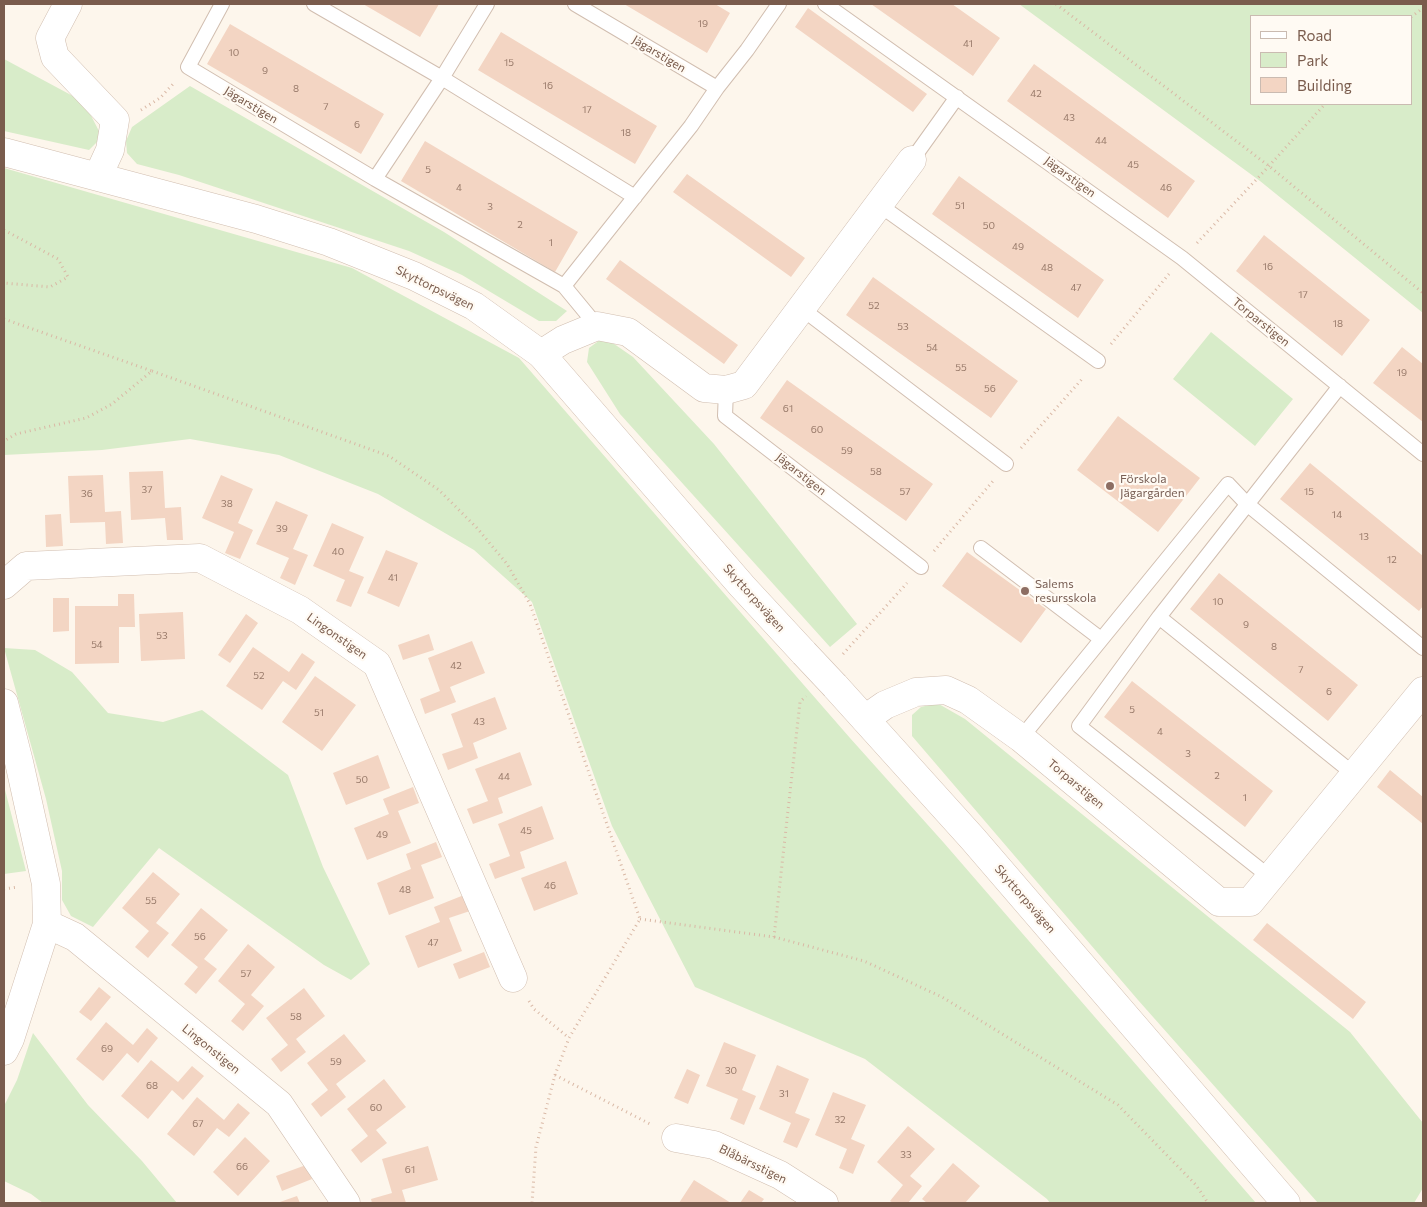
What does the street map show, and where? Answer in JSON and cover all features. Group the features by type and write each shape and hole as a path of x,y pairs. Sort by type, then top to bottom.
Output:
{"street":[{"path":"68,4 50,38 55,57 115,120 110,150 98,176"},
{"name":"Skyttorpsvägen","path":"4,152 256,219 311,236 414,276 474,306 542,354 736,578 973,839 1286,1203"},
{"path":"542,354 563,340 598,326 628,332 704,388 726,390 744,385 912,160"},
{"name":"Lingonstigen","path":"4,585 26,566 200,558 300,610 377,664 514,978"},
{"name":"Torparstigen","path":"865,719 885,705 916,692 946,690 968,700 1020,738 1219,902 1250,902 1423,691"},
{"path":"4,703 46,884 47,924 10,1038 4,1051"},
{"name":"Lingonstigen","path":"47,924 75,936 279,1104 346,1203"},
{"name":"Blåbärsstigen","path":"676,1138 714,1145 780,1175 824,1203"}],"lane":[{"path":"188,67 222,4"},
{"path":"314,4 442,78 635,197"},
{"path":"375,179 442,78 487,4"},
{"name":"Jägarstigen","path":"576,4 717,88"},
{"path":"564,286 691,126 779,4"},
{"name":"Jägarstigen","path":"825,4 1182,258"},
{"name":"Jägarstigen","path":"188,67 375,179 564,286 598,326"},
{"path":"912,160 957,97"},
{"path":"878,204 1098,361"},
{"name":"Torparstigen","path":"1182,258 1423,454"},
{"path":"801,308 1006,464"},
{"path":"1270,878 1079,726 1160,617 1340,386"},
{"name":"Jägarstigen","path":"726,390 725,416 921,567"},
{"path":"1020,738 1228,484 1248,504 1423,648"},
{"path":"981,548 1101,639"},
{"path":"1160,617 1355,775"}],"path":[{"path":"1056,4 1269,166 1423,293"},
{"path":"1412,16 1423,8"},
{"path":"115,120 136,113 160,98 188,67"},
{"path":"4,230 58,259 68,277 50,287 4,283"},
{"path":"4,319 389,456 439,490 477,528 507,564 530,604 640,919 569,1038 555,1075 536,1147 532,1202 536,1203"},
{"path":"4,440 16,434 86,418 112,404 152,372"},
{"path":"774,937 864,961 951,1002 1118,1105 1196,1185 1208,1203"},
{"path":"514,978 534,1009 569,1038"},
{"path":"555,1075 676,1138"}],"green space":[{"path":"1019,4 1423,4 1423,313 1260,181"},
{"path":"4,59 84,102 102,137 89,150 4,131"},
{"path":"190,86 444,232 567,311 556,321 539,321 462,275 409,251 179,175 137,164 127,153 126,141 132,127"},
{"path":"4,168 352,268 519,358 1256,1203 1050,1203 865,1059 695,987 612,826 532,602 474,550 378,494 279,455 190,439 102,450 4,455"},
{"path":"1211,332 1293,399 1255,446 1173,379"},
{"path":"604,337 633,357 714,444 857,624 830,647 620,414 587,362 589,348"},
{"path":"4,648 35,650 72,672 108,713 163,722 202,710 288,775 323,867 370,964 351,980 324,965 159,848 93,927 71,916 62,900 62,871 46,799"},
{"path":"937,703 965,719 1350,1032 1423,1123 1423,1188 1414,1203 1318,1203 1138,1000 912,736 912,715 921,707"},
{"path":"4,786 26,871 4,874"},
{"path":"33,1033 88,1105 142,1161 177,1203 43,1203 31,1194 4,1181 4,1106 17,1080"}],"building":[{"path":"363,4 439,4 420,37"},
{"path":"624,4 715,4 730,13 707,53"},
{"path":"871,4 952,4 1000,38 973,76"},
{"path":"808,8 927,94 913,112 795,27"},
{"path":"230,24 384,114 361,154 207,64"},
{"path":"501,32 657,126 635,164 478,70"},
{"path":"1034,64 1195,181 1168,218 1007,101"},
{"path":"425,141 578,232 555,272 401,181"},
{"path":"687,174 805,258 791,277 673,192"},
{"path":"959,176 1104,280 1078,318 932,214"},
{"path":"1264,235 1370,320 1342,356 1236,271"},
{"path":"620,260 738,345 724,364 606,279"},
{"path":"873,277 1018,381 991,418 846,315"},
{"path":"1402,347 1423,364 1423,422 1373,383"},
{"path":"787,380 933,484 906,521 760,418"},
{"path":"1118,416 1200,478 1158,532 1077,470"},
{"path":"1310,463 1423,556 1423,606 1419,611 1280,499"},
{"path":"163,471 165,508 181,507 183,540 167,540 165,518 131,520 129,472"},
{"path":"103,475 105,512 121,511 123,543 106,544 105,522 70,523 68,476"},
{"path":"221,475 253,489 238,523 253,530 240,559 225,553 234,532 202,518"},
{"path":"276,501 308,515 293,549 308,555 295,585 280,578 289,558 256,544"},
{"path":"61,514 63,546 46,547 45,515"},
{"path":"332,523 364,537 349,571 364,577 351,607 336,601 345,580 313,566"},
{"path":"386,550 418,563 399,607 367,593"},
{"path":"967,552 1046,609 1021,643 942,586"},
{"path":"1219,573 1358,685 1328,721 1190,609"},
{"path":"118,594 134,594 135,627 119,627 119,663 75,664 75,606 118,606"},
{"path":"53,598 69,598 69,631 53,632"},
{"path":"183,612 185,659 141,661 139,614"},
{"path":"246,614 258,623 230,663 218,655"},
{"path":"429,634 434,650 403,660 398,645"},
{"path":"472,641 485,673 450,687 456,702 425,714 420,699 440,691 428,658"},
{"path":"253,647 289,672 302,653 315,662 296,690 283,681 262,710 226,686"},
{"path":"315,676 356,705 322,751 282,722"},
{"path":"1132,681 1273,791 1245,827 1104,717"},
{"path":"495,697 507,729 473,743 478,758 448,770 442,754 463,747 451,714"},
{"path":"520,752 532,785 498,798 503,813 473,824 467,809 488,801 475,769"},
{"path":"378,755 390,788 346,805 333,773"},
{"path":"1390,770 1423,797 1423,824 1377,787"},
{"path":"413,787 419,803 398,811 411,843 367,860 354,828 389,814 383,799"},
{"path":"542,806 554,839 520,852 525,868 495,879 489,864 510,856 498,824"},
{"path":"436,842 442,857 421,865 434,898 389,915 377,883 411,869 406,854"},
{"path":"566,861 578,894 534,911 521,878"},
{"path":"153,872 180,894 156,923 169,933 148,958 135,947 149,931 122,908"},
{"path":"464,895 470,911 449,918 462,951 418,968 405,936 440,922 434,907"},
{"path":"201,908 228,930 204,959 217,969 196,994 184,984 198,967 171,945"},
{"path":"1267,923 1366,1002 1353,1019 1253,940"},
{"path":"248,944 275,967 251,995 264,1006 243,1031 231,1021 245,1004 218,981"},
{"path":"484,952 490,967 459,979 453,964"},
{"path":"99,987 111,997 91,1021 79,1012"},
{"path":"304,988 325,1016 296,1039 306,1052 281,1072 271,1059 288,1045 266,1018"},
{"path":"106,1022 133,1045 147,1028 158,1038 138,1063 127,1053 103,1081 76,1059"},
{"path":"344,1034 366,1061 336,1084 346,1097 321,1117 311,1104 328,1090 307,1063"},
{"path":"724,1042 756,1055 742,1090 756,1096 744,1125 730,1119 738,1099 706,1086"},
{"path":"151,1060 178,1082 192,1066 204,1076 183,1100 172,1090 148,1119 121,1096"},
{"path":"777,1065 809,1079 795,1113 810,1119 797,1148 783,1142 791,1123 759,1109"},
{"path":"687,1069 700,1075 688,1104 674,1098"},
{"path":"384,1079 406,1107 376,1130 387,1143 361,1163 351,1150 368,1136 347,1109"},
{"path":"833,1092 866,1105 851,1139 865,1145 853,1174 839,1168 847,1149 815,1135"},
{"path":"197,1097 224,1120 238,1103 250,1113 229,1137 217,1128 194,1156 167,1134"},
{"path":"908,1126 935,1149 910,1176 922,1186 908,1203 893,1203 890,1201 903,1185 877,1162"},
{"path":"245,1137 270,1161 238,1196 213,1172"},
{"path":"428,1146 438,1180 402,1190 406,1203 372,1203 371,1199 392,1193 382,1159"},
{"path":"953,1163 980,1186 965,1203 927,1203 922,1199"},
{"path":"306,1165 312,1179 282,1191 276,1176"},
{"path":"694,1180 731,1203 679,1203"},
{"path":"749,1190 764,1199 761,1203 740,1203"},
{"path":"297,1196 300,1203 277,1203"}],"place":[{"name":"Förskola Jägargården","path":"1110,486"},
{"name":"Salems resursskola","path":"1025,591"}]}
